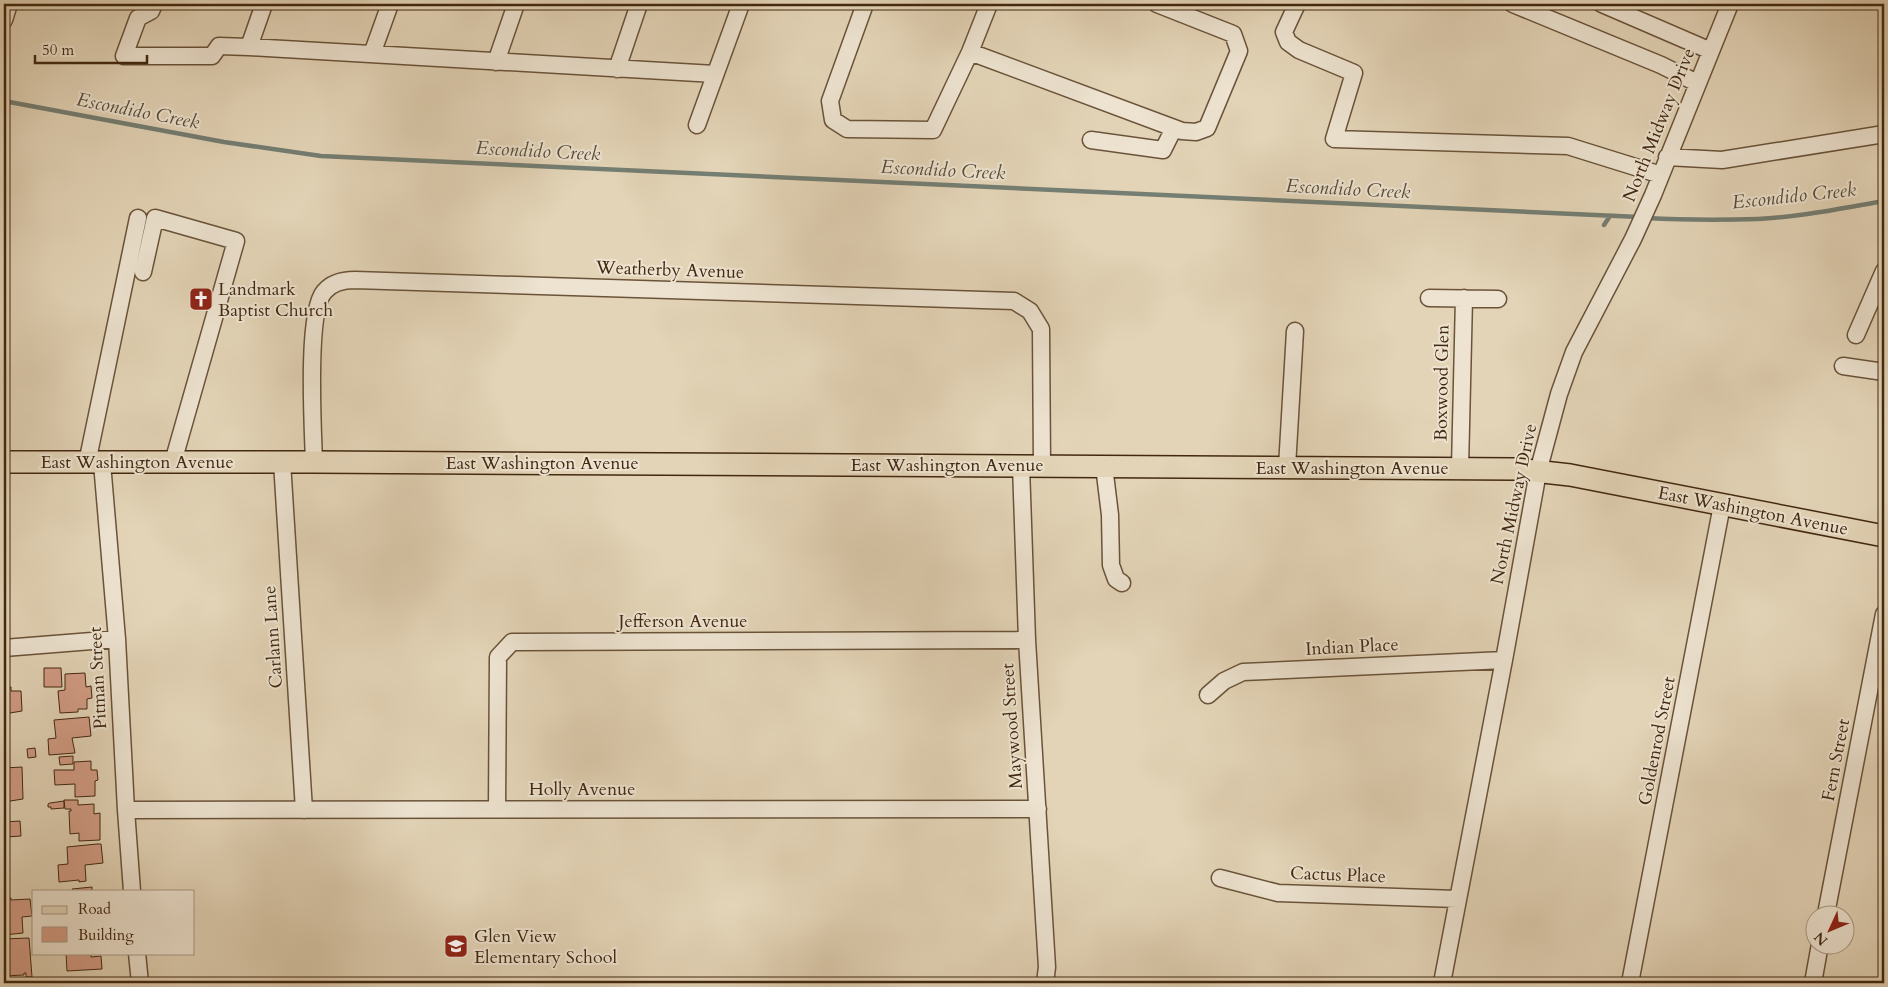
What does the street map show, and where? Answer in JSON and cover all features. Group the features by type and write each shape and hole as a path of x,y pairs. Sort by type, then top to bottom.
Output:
{"main road":[{"name":"East Washington Avenue","path":"4,462 1516,469 1570,475 1884,536"}],"street":[{"path":"4,20 9,4"},
{"path":"154,4 151,11 138,18 124,56 212,56 219,46 715,74"},
{"path":"249,47 264,4"},
{"path":"372,54 390,4"},
{"path":"496,62 516,4"},
{"path":"617,69 639,4"},
{"path":"697,125 741,4"},
{"path":"864,4 830,101 833,120 847,129 933,130 970,52 989,4"},
{"path":"970,52 1174,128 1196,132 1207,128 1239,50 1233,34 1157,4"},
{"path":"1297,4 1284,32 1288,42 1299,50 1354,72 1334,139 1568,146 1661,175"},
{"path":"1513,4 1661,65 1697,83"},
{"path":"1602,4 1711,51"},
{"name":"North Midway Drive","path":"1442,983 1538,472 1560,394 1574,352 1633,239 1653,195 1730,4"},
{"path":"1092,140 1163,150 1174,128"},
{"path":"1667,157 1722,160 1884,134"},
{"name":"Pitman Street","path":"132,890 117,638 94,463 138,218"},
{"path":"143,272 155,218 236,241 173,462"},
{"path":"1856,335 1878,299 1884,271"},
{"name":"Weatherby Avenue","path":"314,462 311,378 316,306 324,292 341,280 355,280 1014,301 1030,311 1040,329 1042,466"},
{"path":"1429,298 1498,299"},
{"name":"Boxwood Glen","path":"1460,468 1464,298"},
{"path":"1287,467 1295,331"},
{"path":"1843,366 1884,372"},
{"name":"Carlann Lane","path":"282,462 304,810"},
{"name":"Maywood Street","path":"1021,466 1027,640 1048,967 1045,983"},
{"path":"1104,466 1110,514 1111,565 1116,579 1122,583"},
{"name":"Goldenrod Street","path":"1630,983 1722,506"},
{"name":"Fern Street","path":"1828,904 1884,614"},
{"path":"4,648 117,638"},
{"name":"Jefferson Avenue","path":"497,809 498,657 512,642 1027,640"},
{"name":"Indian Place","path":"1208,695 1224,681 1242,672 1504,660"},
{"name":"Holly Avenue","path":"126,810 1038,810"},
{"name":"Cactus Place","path":"1220,878 1278,894 1457,899"},
{"path":"137,954 140,983"},
{"path":"1813,983 1818,954"}],"building":[{"path":"44,668 61,668 62,687 44,687"},
{"path":"85,673 86,687 91,686 92,698 87,699 87,709 78,709 78,712 60,713 58,691 65,690 65,674"},
{"path":"4,687 11,687 11,691 21,691 22,711 4,714"},
{"path":"89,717 91,736 72,738 75,753 49,755 48,739 56,738 54,720"},
{"path":"4,718 8,755 4,756"},
{"path":"35,748 36,757 28,758 27,749"},
{"path":"73,756 73,764 60,765 59,757"},
{"path":"91,761 91,770 97,770 98,780 95,781 95,796 75,797 75,784 55,785 54,770 74,770 74,762"},
{"path":"22,767 23,799 4,802 4,768"},
{"path":"64,800 78,800 78,805 94,804 94,814 100,813 100,840 79,841 79,833 70,834 69,811 71,809 65,809"},
{"path":"64,801 64,808 51,809 51,807 48,807 50,803"},
{"path":"4,811 5,822 20,821 21,836 6,837 6,843 4,844"},
{"path":"101,844 103,863 85,865 86,881 59,882 58,865 68,864 67,847"},
{"path":"92,887 92,890 72,889"},
{"path":"11,898 11,900 30,899 32,916 22,917 23,933 4,935 4,915 6,915 4,899"},
{"path":"29,938 32,977 26,977 26,973 24,975 4,976 4,958 8,958 7,952 4,952 4,939"},
{"path":"66,954 91,954 91,957 101,956 102,969 67,971"},
{"path":"100,979 100,983 71,983 71,982"}],"waterway":[{"name":"Escondido Creek","path":"4,101 224,142 321,156 1639,217"},
{"name":"Escondido Creek","path":"1646,218 1716,220 1774,218 1884,201"},
{"path":"1604,225 1610,216"}],"place":[{"name":"Landmark Baptist Church","path":"201,299"},
{"name":"Glen View Elementary School","path":"456,946"}]}
